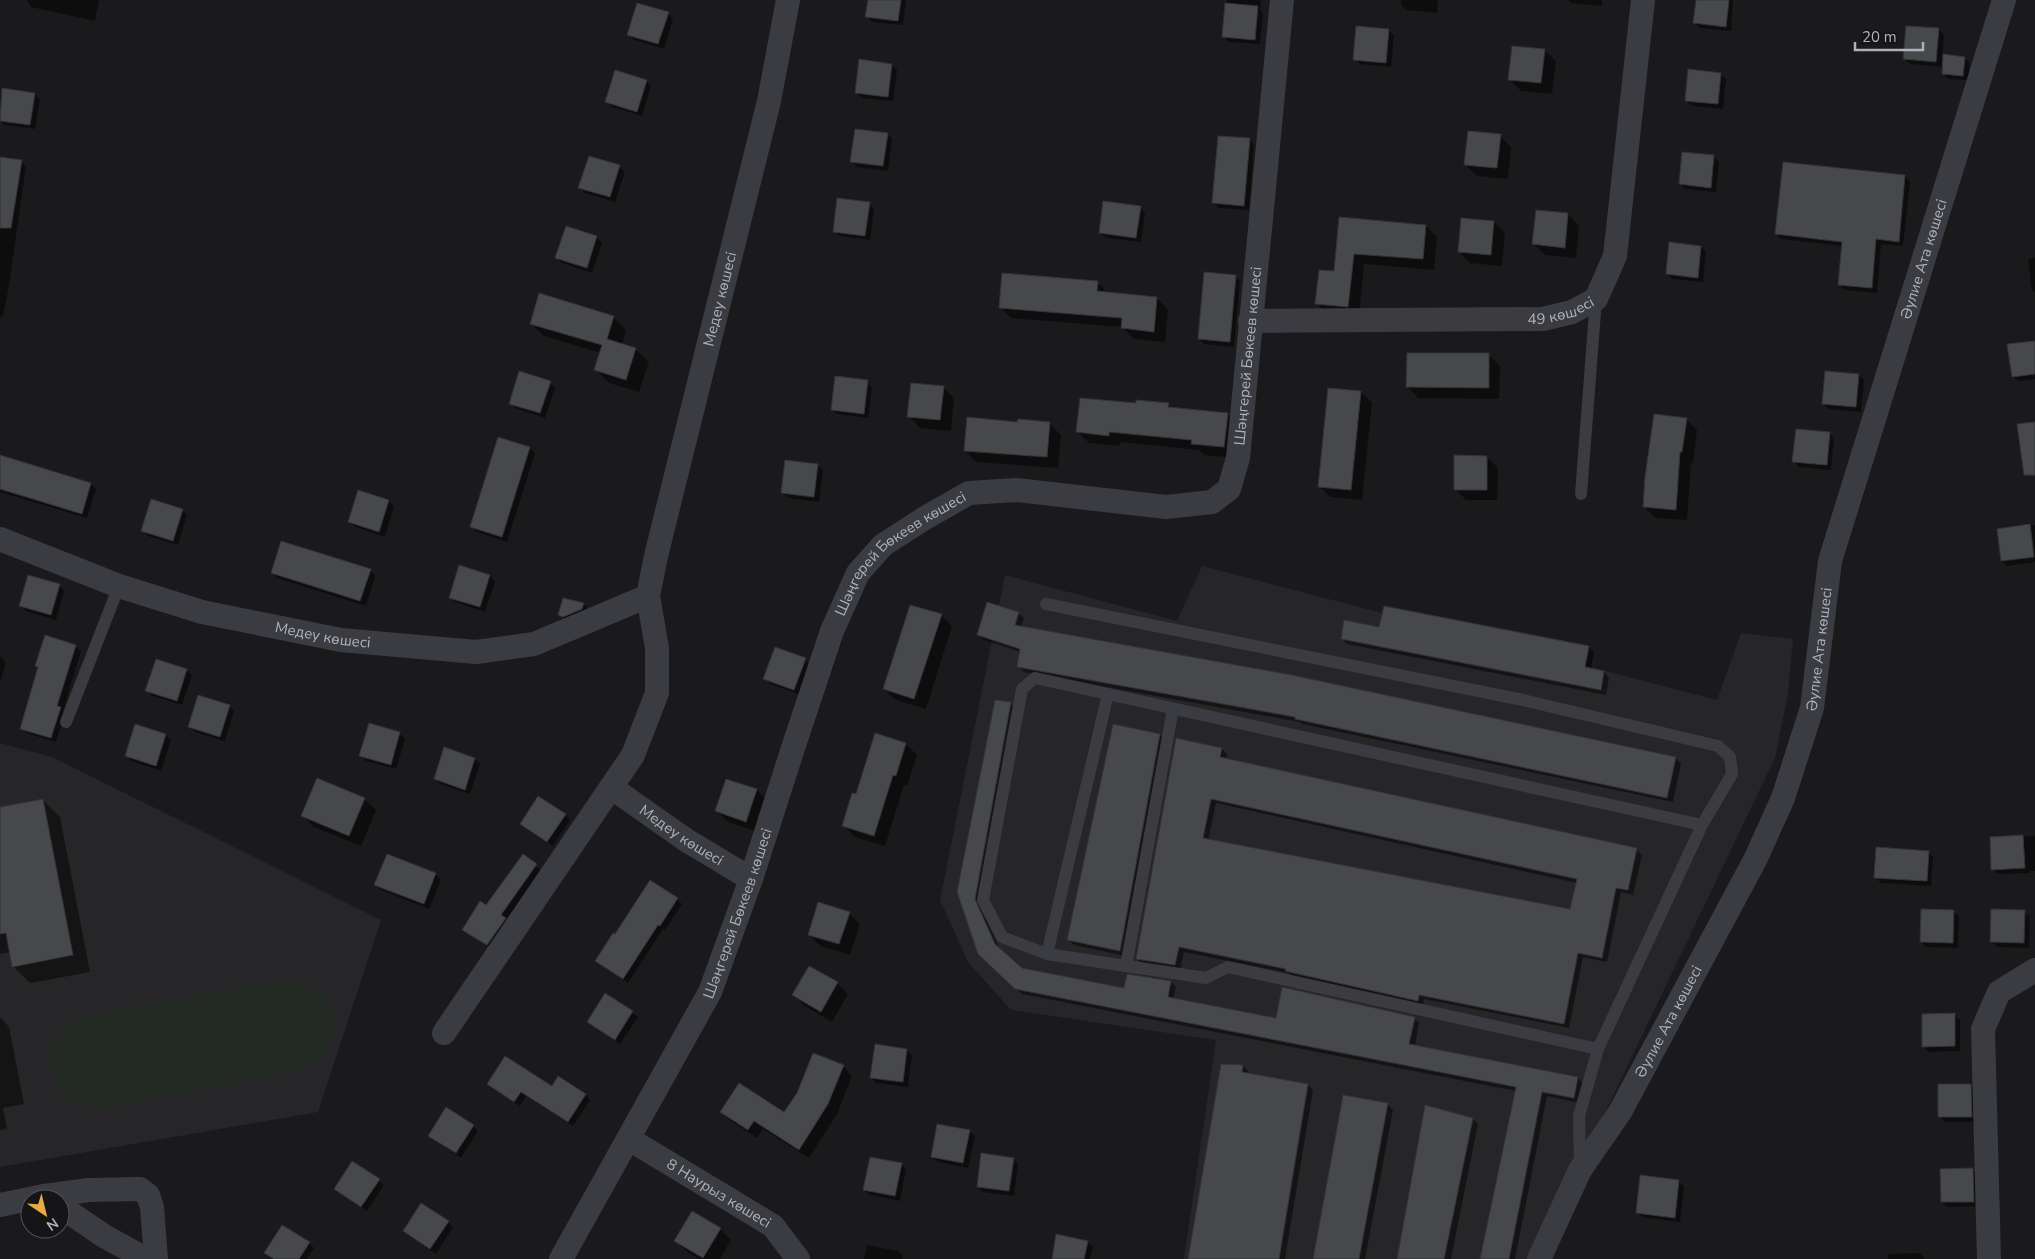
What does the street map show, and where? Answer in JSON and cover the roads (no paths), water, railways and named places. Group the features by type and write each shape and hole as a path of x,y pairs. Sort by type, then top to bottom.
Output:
{"street":[{"name":"Медеу көшесі","path":"444,1033 633,755 657,693 657,648 648,596 656,556 769,101 788,0"},
{"name":"Шәңгерей Бөкеев көшесі","path":"562,1259 710,992 751,879 832,631 858,573 883,546 969,493 1016,490 1166,507 1212,502 1229,489 1238,458 1282,0"},
{"name":"49 көшесі","path":"1250,321 1543,319 1572,312 1596,298 1615,256 1643,0"},
{"name":"Әулие Ата көшесі","path":"1539,1259 1580,1170 1620,1112 1756,858 1783,798 1812,708 1830,561 2004,0"},
{"name":"Медеу көшесі","path":"0,539 119,586 202,612 340,640 476,652 534,644 648,596"},
{"name":"Медеу көшесі","path":"612,788 686,840 751,879"},
{"path":"1989,1259 1983,1029 1999,992 2035,970"},
{"name":"8 Наурыз көшесі","path":"629,1139 773,1226 798,1259"},
{"path":"70,1195 89,1190 140,1189 148,1195 152,1207 156,1259"},
{"path":"0,1205 20,1203"},
{"path":"70,1213 104,1236 146,1259"}],"lane":[{"path":"1581,494 1596,298"},
{"path":"66,722 119,586"},
{"path":"1046,604 1523,700 1718,746 1730,757 1732,774 1702,825 1598,1049 1579,1116 1580,1170"},
{"path":"1598,1049 1228,967 1206,978 1047,954 1002,937 983,900 1022,689 1035,678 1702,825"},
{"path":"1047,954 1108,694"},
{"path":"1126,966 1173,709"}]}
